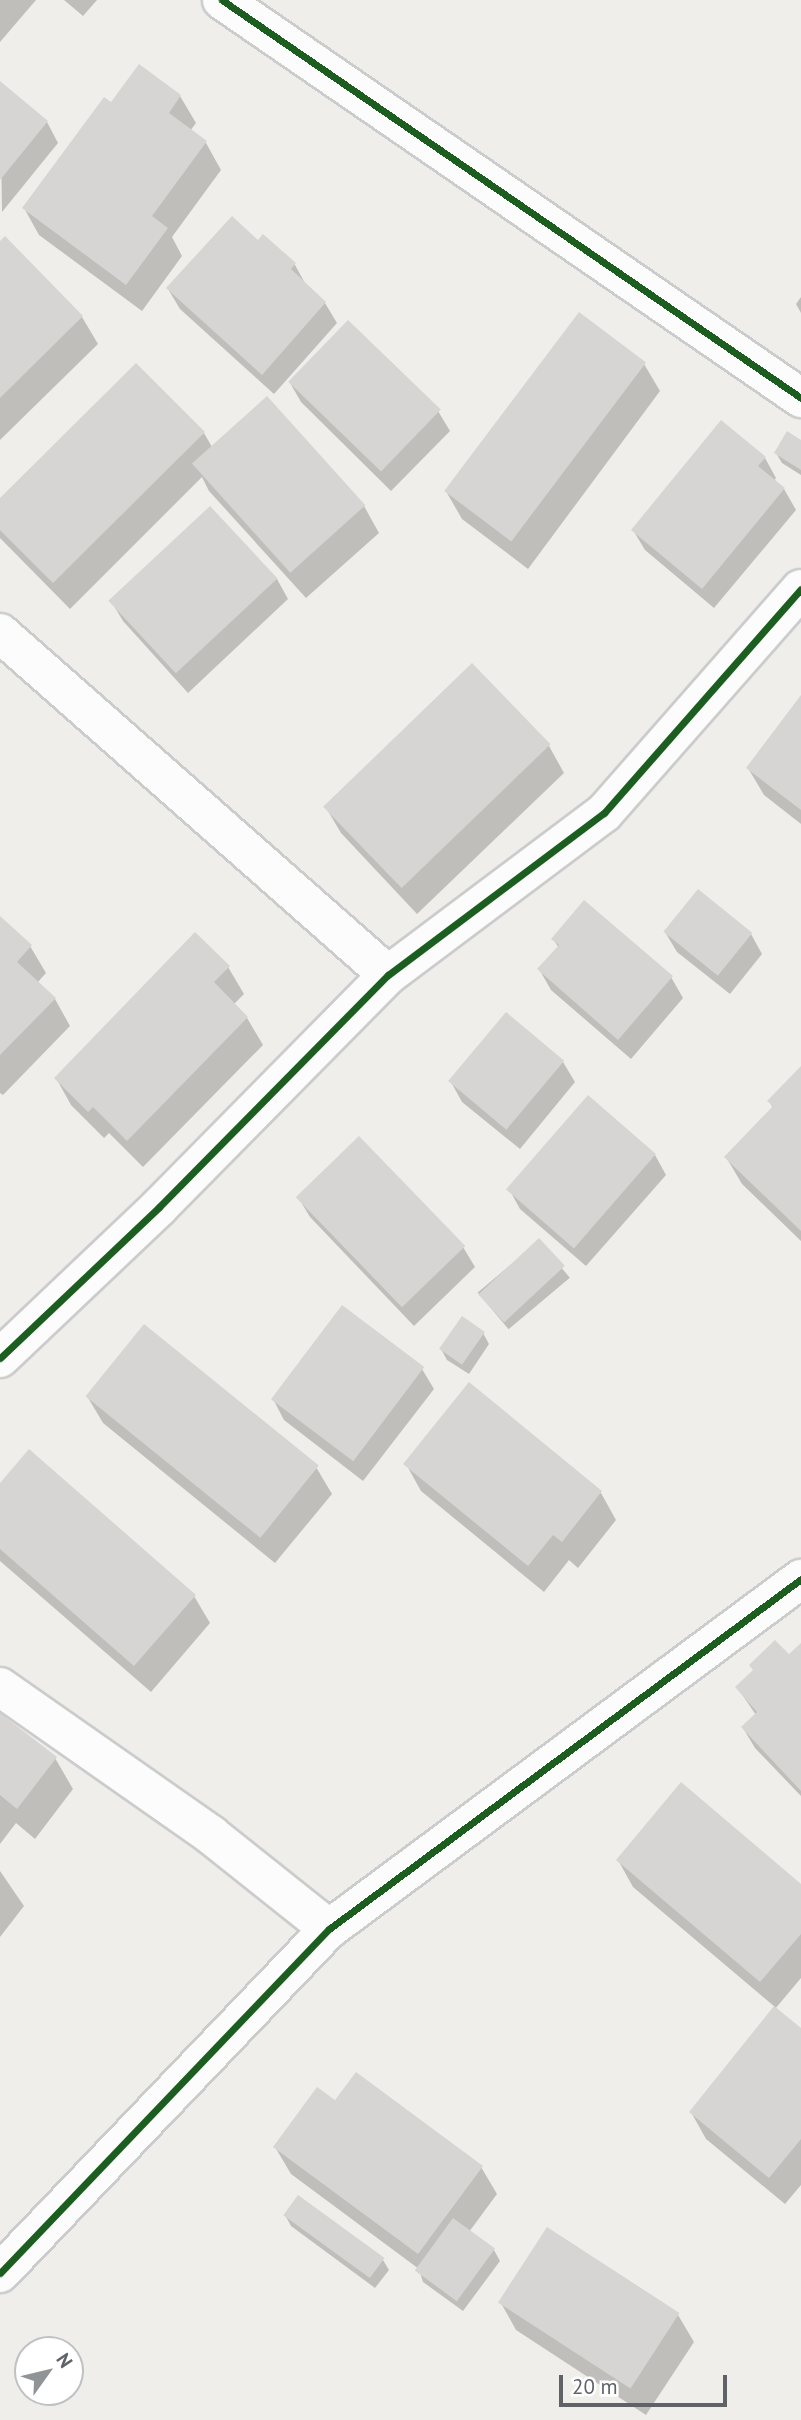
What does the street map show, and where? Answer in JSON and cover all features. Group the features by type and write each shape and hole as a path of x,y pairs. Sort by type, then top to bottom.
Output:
{"street":[{"path":"222,0 801,398"},
{"path":"0,1358 159,1207 388,975 604,813 801,589"},
{"path":"0,633 388,975"},
{"path":"0,2273 329,1930 801,1579"},
{"path":"0,1687 211,1835 329,1930"}],"building":[{"path":"139,64 181,95 169,113 207,141 152,216 168,228 126,285 22,208 104,97 111,102"},
{"path":"0,81 48,121 0,180"},
{"path":"232,216 258,240 263,234 296,263 291,269 326,302 262,375 166,288"},
{"path":"5,236 83,316 0,398 0,241"},
{"path":"579,312 646,363 511,541 444,491"},
{"path":"348,320 441,410 381,471 288,382"},
{"path":"136,363 205,432 53,583 0,530 0,498"},
{"path":"267,396 365,505 290,573 192,464"},
{"path":"721,420 766,457 758,466 785,488 702,589 631,530"},
{"path":"787,431 801,440 801,470 774,453"},
{"path":"210,506 278,578 176,673 108,601"},
{"path":"472,663 550,744 402,888 323,807"},
{"path":"801,695 801,810 746,768"},
{"path":"698,889 752,933 718,976 663,932"},
{"path":"584,900 673,976 618,1040 537,969 559,945 551,939"},
{"path":"0,916 32,945 17,962 56,998 0,1055"},
{"path":"195,932 230,966 214,982 248,1017 127,1141 93,1107 88,1112 54,1078"},
{"path":"506,1012 564,1061 506,1130 448,1081"},
{"path":"801,1066 801,1231 724,1157 773,1106 767,1101"},
{"path":"588,1095 656,1154 574,1248 506,1189"},
{"path":"359,1136 465,1246 402,1307 296,1197"},
{"path":"539,1238 565,1266 504,1322 478,1295"},
{"path":"342,1305 424,1367 353,1461 271,1399"},
{"path":"462,1316 485,1332 462,1365 439,1349"},
{"path":"144,1324 319,1466 260,1538 85,1396"},
{"path":"469,1382 602,1491 562,1542 553,1535 528,1566 403,1464"},
{"path":"29,1449 196,1595 134,1666 0,1549 0,1483"},
{"path":"775,1640 789,1654 801,1643 801,1791 741,1727 757,1712 735,1687 753,1670 749,1665"},
{"path":"0,1713 57,1757 17,1809 0,1795"},
{"path":"681,1782 801,1884 801,1934 760,1982 616,1860"},
{"path":"774,2006 801,2028 801,2139 769,2178 689,2112"},
{"path":"356,2072 483,2166 418,2254 273,2147 317,2087 335,2100"},
{"path":"298,2195 385,2258 370,2278 283,2215"},
{"path":"453,2218 495,2249 457,2301 415,2271"},
{"path":"547,2227 680,2313 630,2389 498,2302"}],"cycle path":[{"path":"222,0 801,398"},
{"path":"0,1358 159,1207 388,975 604,813 801,589"},
{"path":"0,2273 329,1929 801,1579"}]}
